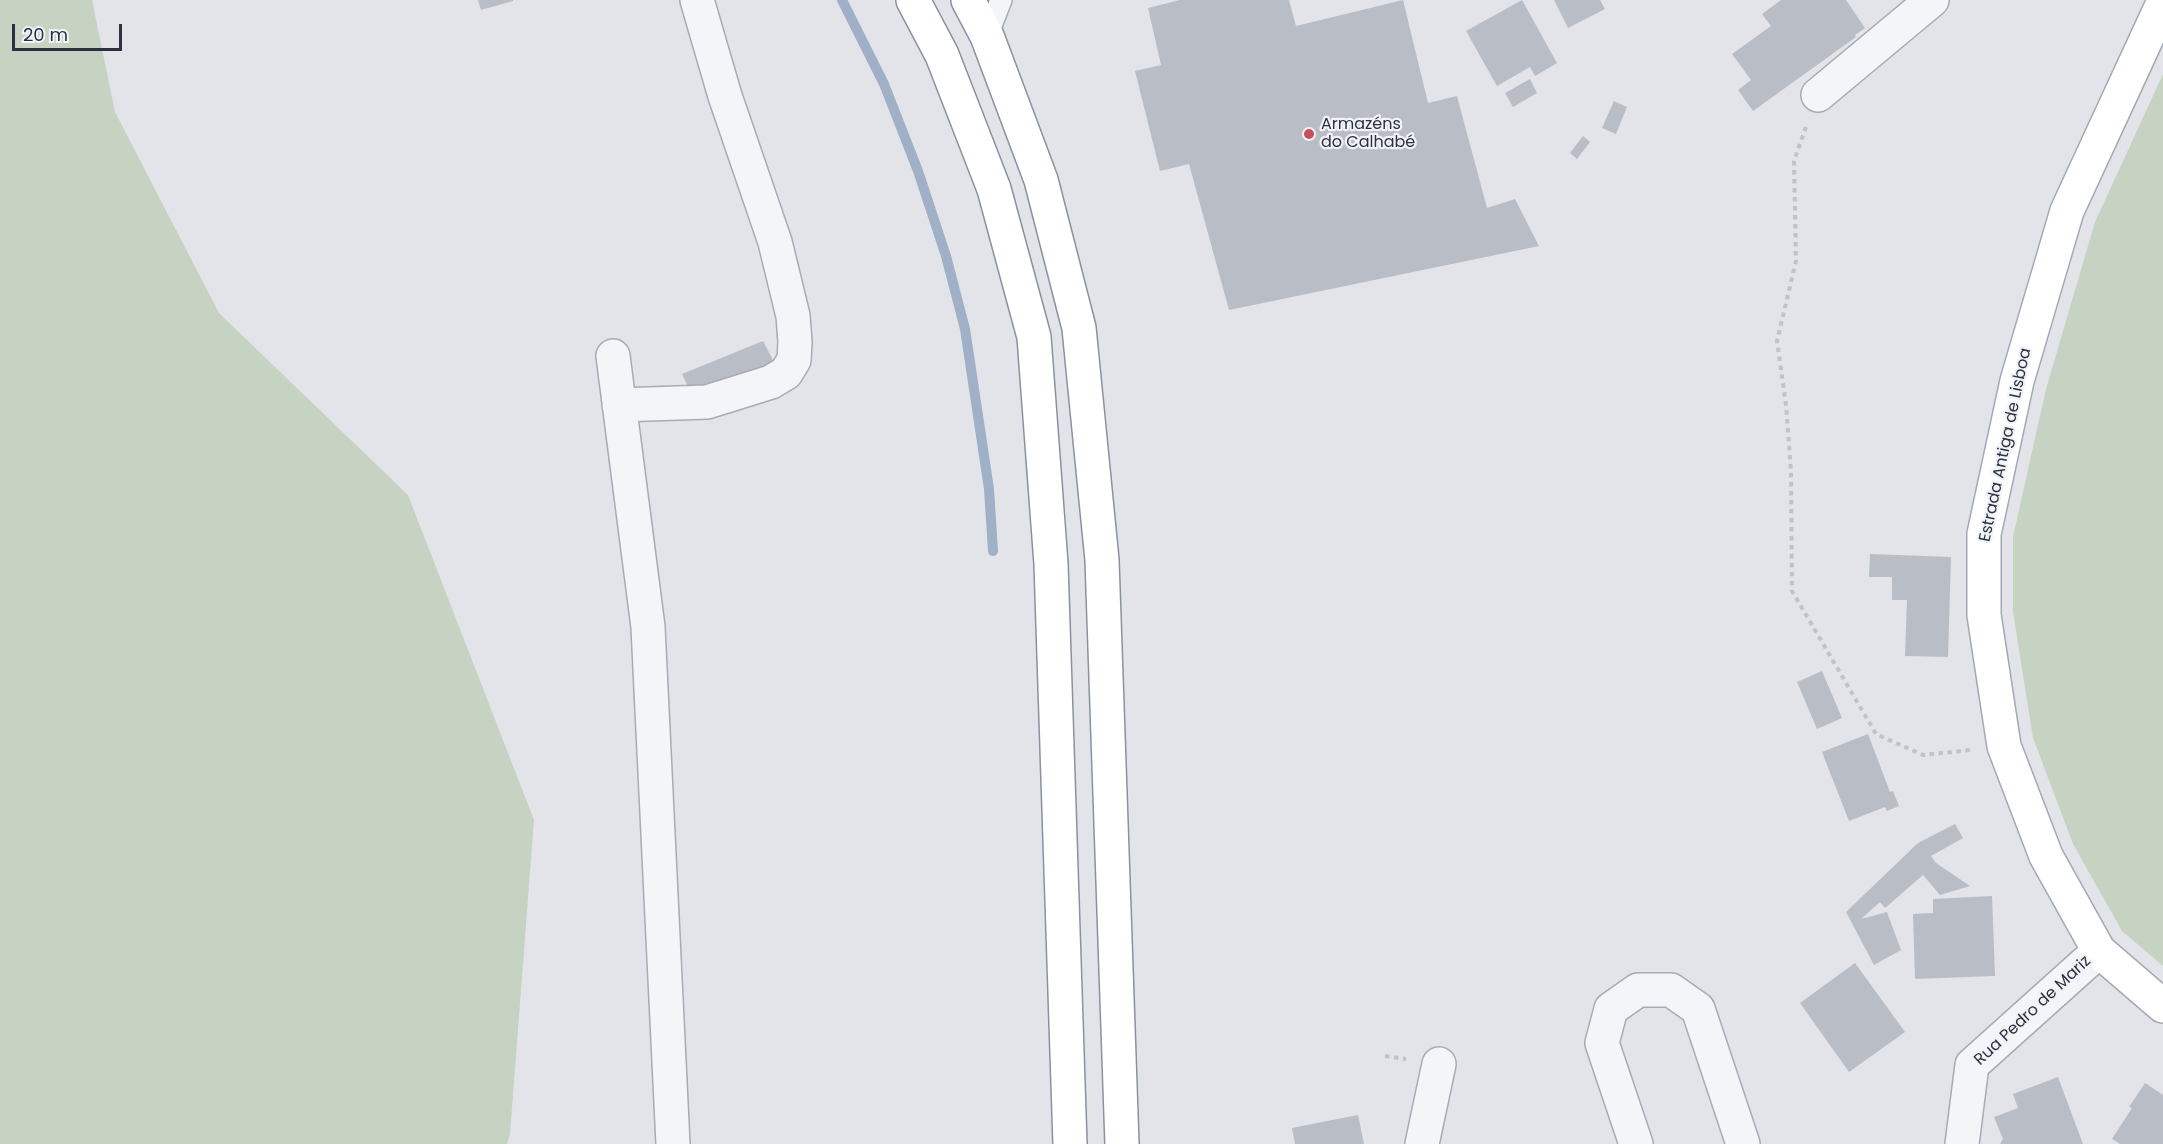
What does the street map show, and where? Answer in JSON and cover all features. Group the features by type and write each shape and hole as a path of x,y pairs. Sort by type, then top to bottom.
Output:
{"main road":[{"path":"913,0 942,55 994,189 1034,337 1051,564 1070,1144"},
{"path":"969,0 987,36 1041,180 1079,328 1102,560 1122,1144"},
{"name":"Estrada Antiga de Lisboa","path":"2163,3 2067,211 2017,381 1984,534 1984,615 2004,746 2046,856 2099,951 2163,1006"}],"street":[{"path":"619,405 707,402 771,382 786,373 794,360 793,316 775,242 725,96 697,0"},
{"path":"1818,95 1932,0"},
{"path":"613,356 648,627 673,1144"},
{"name":"Rua Pedro de Mariz","path":"1962,1144 1972,1065 2099,951"},
{"path":"1636,1144 1602,1043 1611,1009 1638,990 1671,990 1698,1009 1743,1144"},
{"path":"1422,1144 1439,1064"}],"lane":[{"path":"987,36 1002,0"}],"path":[{"path":"1818,95 1794,161 1796,261 1777,341 1786,405 1791,471 1792,591 1876,734 1923,755 2004,746"}],"green space":[{"path":"0,0 92,0 115,112 219,313 408,495 534,820 510,1134 507,1144 0,1144"},
{"path":"2163,74 2163,966 2122,931 2073,844 2033,738 2013,612 2013,537 2046,389 2095,222"}],"building":[{"path":"478,0 513,0 513,1 481,10"},
{"name":"Armazéns do Calhabé","path":"1180,0 1289,0 1296,26 1403,0 1428,103 1457,96 1487,208 1515,199 1539,246 1229,310 1189,164 1160,171 1135,71 1161,65 1148,8"},
{"path":"1522,0 1557,63 1535,76 1530,67 1497,86 1466,31"},
{"path":"1554,0 1600,0 1605,9 1568,28"},
{"path":"1781,0 1846,0 1865,28 1855,35 1856,37 1753,111 1738,90 1751,80 1732,54 1771,26 1762,14"},
{"path":"1530,79 1537,93 1513,107 1505,93"},
{"path":"1614,101 1627,107 1616,134 1602,128"},
{"path":"1583,136 1590,142 1577,159 1570,153"},
{"path":"763,341 776,366 690,391 682,374"},
{"path":"1870,554 1951,557 1948,657 1905,656 1907,600 1892,600 1892,577 1869,577"},
{"path":"1822,671 1842,718 1817,729 1797,682"},
{"path":"1868,734 1890,792 1893,791 1899,806 1887,811 1885,807 1849,821 1822,752"},
{"path":"1955,824 1963,838 1931,856 1936,863 1970,886 1940,895 1923,875 1885,908 1880,902 1861,919 1887,912 1901,950 1874,965 1846,912 1918,843"},
{"path":"1992,896 1995,976 1915,979 1913,914 1933,913 1933,899"},
{"path":"1855,963 1905,1032 1849,1072 1800,1003"},
{"path":"2058,1077 2083,1144 2000,1144 2003,1139 1994,1117 2018,1108 2013,1094"},
{"path":"2145,1083 2163,1095 2163,1144 2120,1144 2112,1139"},
{"path":"1358,1115 1364,1144 1295,1144 1292,1128"}],"waterway":[{"path":"842,0 884,84 918,171 946,256 965,329 989,489 993,551"}],"place":[{"name":"Armazéns do Calhabé","path":"1309,134"}]}
